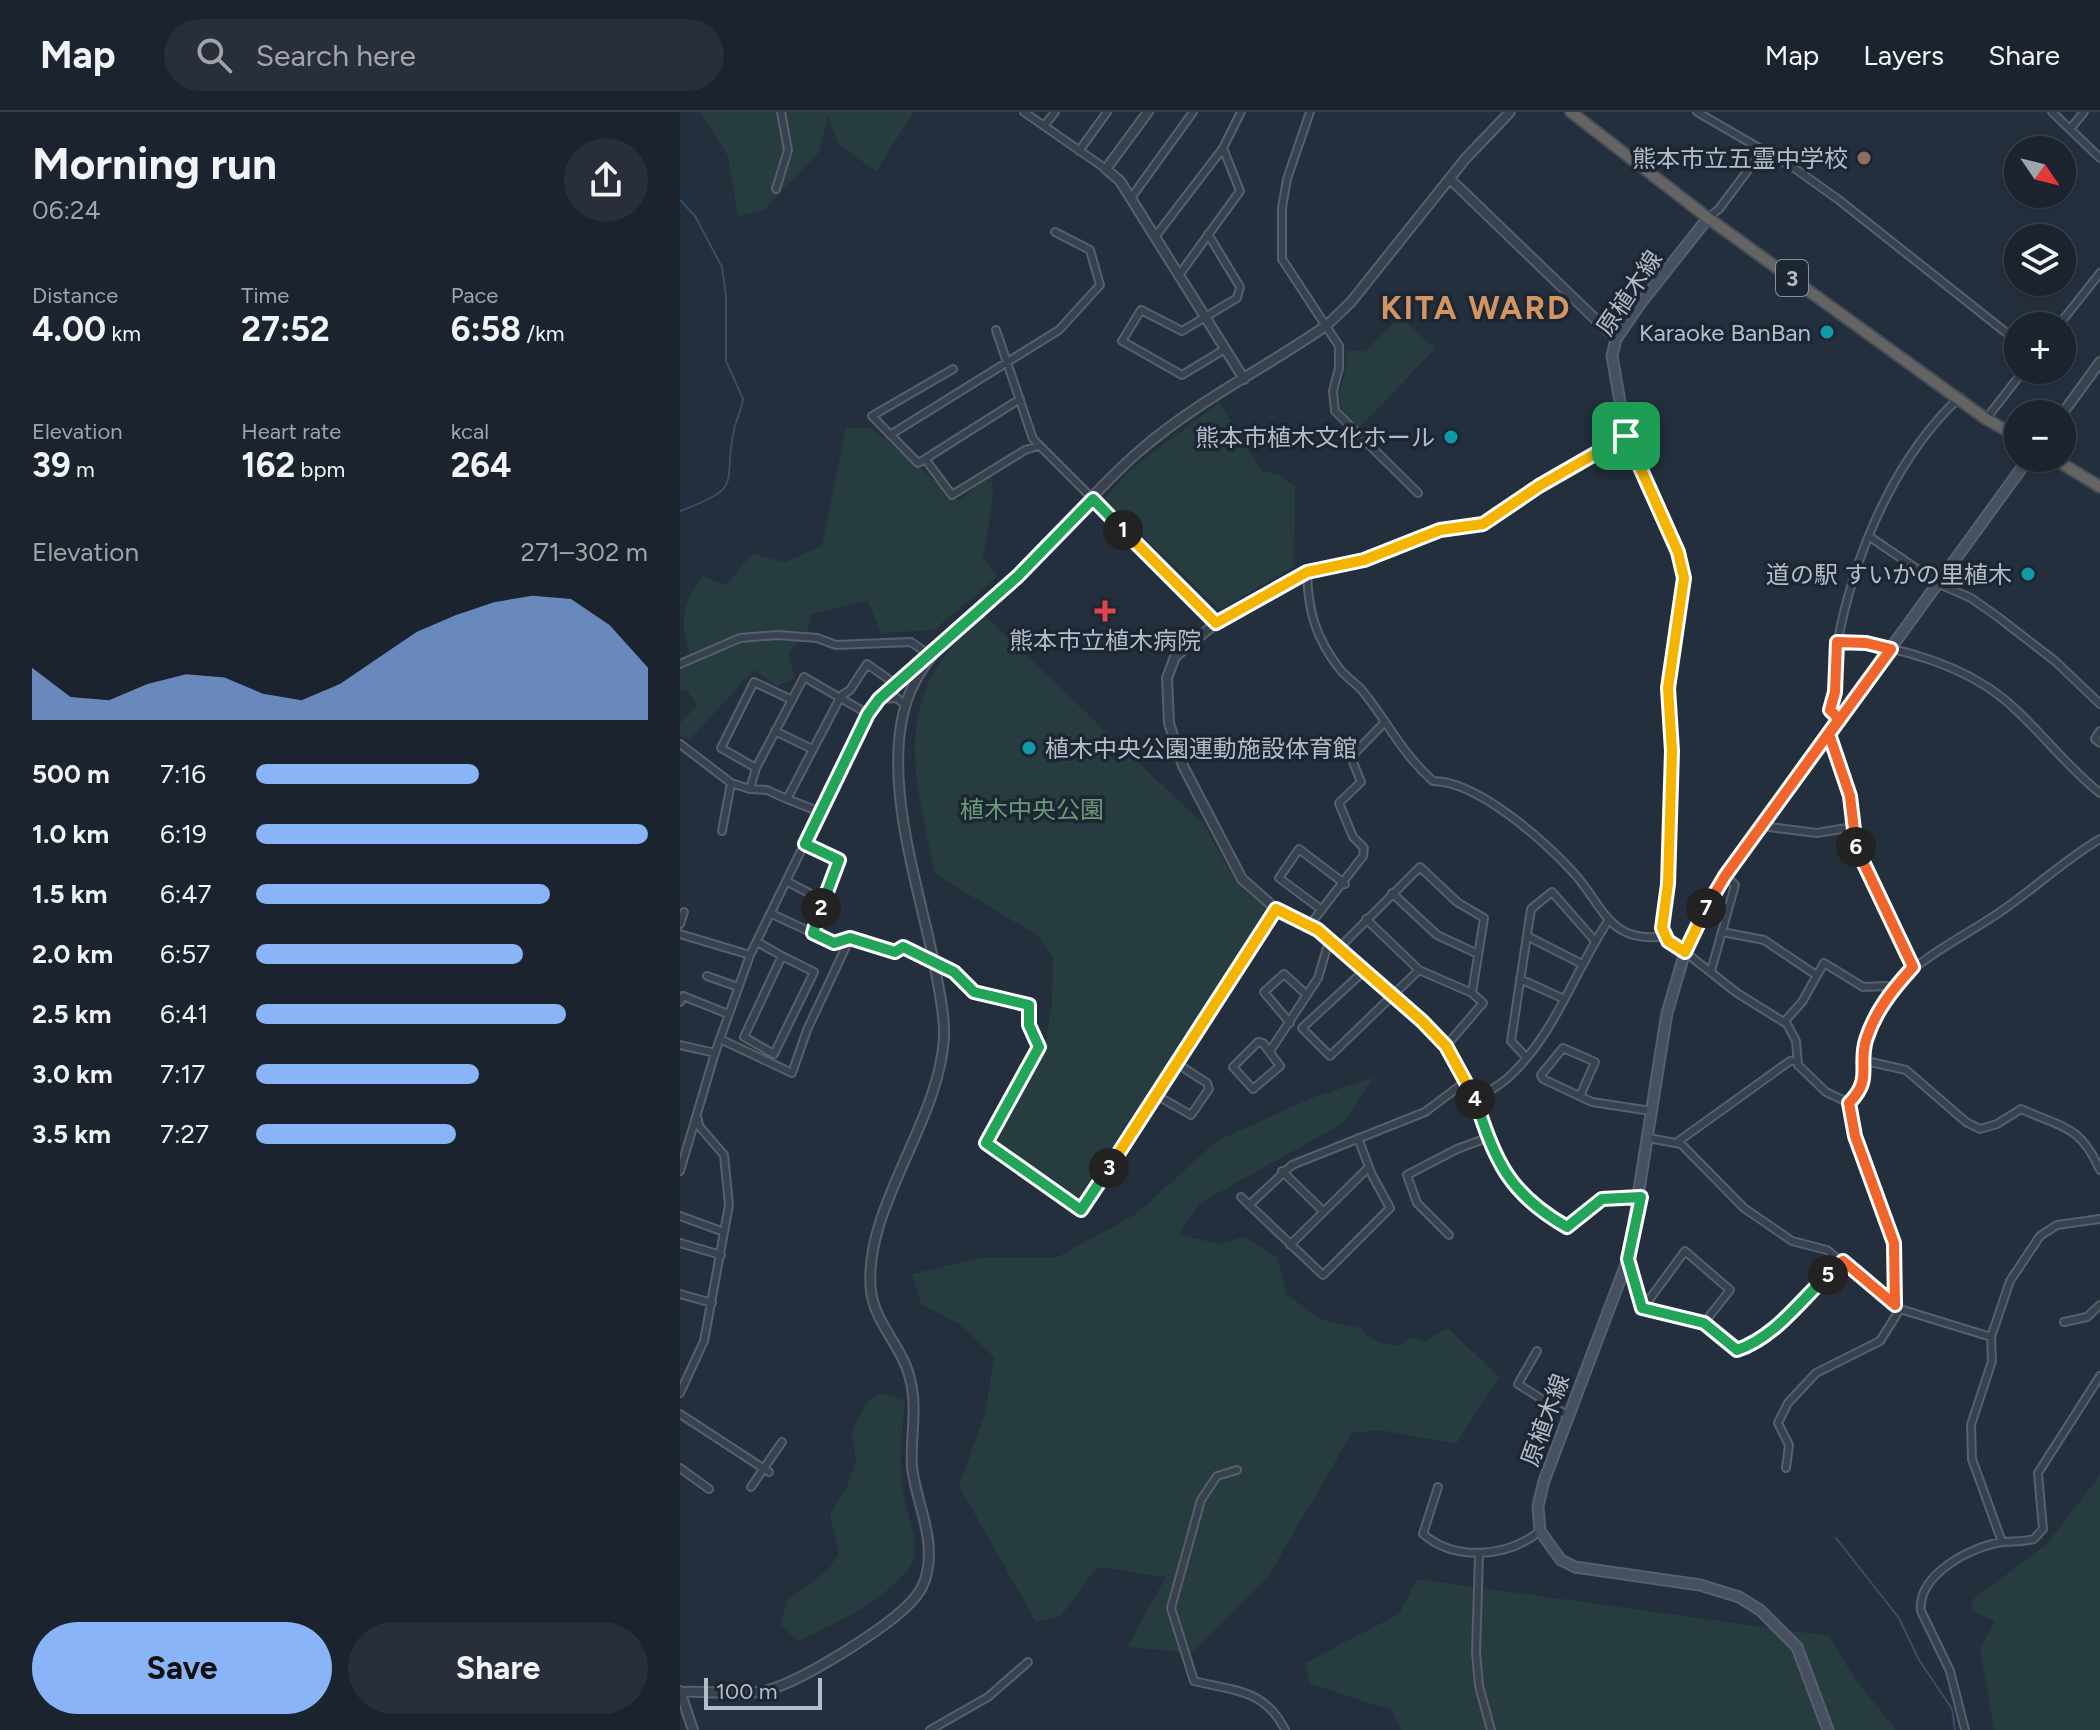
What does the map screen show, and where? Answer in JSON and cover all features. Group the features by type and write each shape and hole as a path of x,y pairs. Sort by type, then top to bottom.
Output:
{"highway":[{"name":"3","path":"1571,112 1708,218 2004,429"},
{"path":"2076,472 2100,487"}],"main road":[{"name":"原植木線","path":"1665,936 1662,928 1668,884 1672,751 1668,688 1684,578 1678,552 1626,436 1614,368 1616,339 1708,218"},
{"name":"原植木線","path":"1540,1531 1538,1506 1544,1481 1567,1415 1616,1299 1628,1259 1641,1197 1667,1013 1685,952 1725,876 2019,472"},
{"path":"1665,936 1685,952"},
{"path":"1540,1531 1561,1560 1575,1567 1700,1585 1739,1597 1760,1610 1797,1647 1828,1730"}],"street":[{"path":"776,189 788,150 781,112"},
{"path":"1024,112 1120,181 1244,379"},
{"path":"1044,126 1055,112"},
{"path":"1079,151 1107,112"},
{"path":"1106,169 1148,112"},
{"path":"1131,198 1193,112"},
{"path":"1155,237 1223,148 1241,112"},
{"path":"1310,112 1287,179 1280,242 1282,259 1339,346 1339,368 1333,391 1335,411 1418,493"},
{"path":"680,1171 715,1053 750,955 868,714 879,699 1018,576 1145,446 1327,325 1351,302 1450,179 1510,112"},
{"path":"2052,112 2100,158"},
{"path":"2070,129 2084,112"},
{"path":"1702,113 1839,200 1915,257 2004,330"},
{"path":"1179,275 1240,191 1223,148"},
{"path":"1708,218 1719,209 1763,150"},
{"path":"1450,179 1616,339"},
{"path":"890,435 1059,330 1100,285 1090,250 1055,232"},
{"path":"1208,234 1241,291 1237,298 1181,331 1141,310 1122,341 1182,375 1225,349"},
{"path":"2069,312 2100,273"},
{"path":"996,330 1038,446 1216,623"},
{"path":"2072,400 2100,362"},
{"path":"953,369 872,416 918,463 1020,399"},
{"path":"1986,419 2013,384"},
{"path":"1839,719 1830,710 1835,692 1837,642 1852,582 1895,482 1934,420 1960,397"},
{"path":"1626,436 1539,486 1483,524 1440,530 1364,560 1307,572 1216,623 1175,657 1167,678 1169,723 1183,766 1242,879 1276,909 1309,926 1339,948 1446,1046 1475,1100 1487,1138 1506,1178 1520,1194 1567,1227 1602,1199 1641,1197"},
{"path":"925,459 952,495 1025,450 1038,446"},
{"path":"1870,537 1939,584 1971,598 1998,617 2055,661 2100,704"},
{"path":"1307,572 1308,612 1339,669 1365,693 1383,724 1433,781 1447,781 1512,817 1573,871 1608,921 1627,933 1665,936"},
{"path":"680,664 740,638 778,635 817,638 836,645 911,642 931,656"},
{"path":"1837,642 1866,643 1891,649 1960,672 1989,688 2011,705 2100,793"},
{"path":"693,1730 680,1692 757,1692 781,1685 827,1661 899,1614 923,1587 930,1554 912,1464 912,1387 896,1345 879,1320 871,1294 870,1259 879,1226 924,1120 944,1038 933,960 897,792 897,747 905,705 931,656"},
{"path":"787,799 841,696 850,690 867,664 894,683"},
{"path":"750,789 756,768 804,677 868,714"},
{"path":"756,768 721,748 754,682 792,700"},
{"path":"879,699 897,698 905,705"},
{"path":"1309,926 1345,884 1365,850 1353,837 1339,804 1361,781 1351,758 1383,724"},
{"path":"775,731 812,749"},
{"path":"2100,731 2095,739 2100,743"},
{"path":"1829,734 1850,796 1856,849 1913,967"},
{"path":"680,744 731,783 767,790 820,812"},
{"path":"722,831 731,783"},
{"path":"1761,826 1817,833 1853,827"},
{"path":"1786,1468 1789,1445 1778,1423 1788,1403 1816,1373 1880,1341 1897,1307 1894,1243 1855,1136 1849,1103 1864,1083 1864,1046 1872,1024 1893,990 1913,967 2002,911 2023,892 2100,839"},
{"path":"805,844 839,860 813,933"},
{"path":"1322,910 1279,878 1299,849 1345,884"},
{"path":"1339,948 1416,868 1422,868 1457,902 1482,916 1472,993"},
{"path":"1711,971 1735,885 1725,876"},
{"path":"788,882 824,901"},
{"path":"1526,1057 1511,1041 1531,909 1549,892 1595,941"},
{"path":"1392,893 1437,935 1478,954"},
{"path":"772,914 834,943 850,938 895,952 903,947 954,972 974,992 1029,1005 1029,1025 1039,1047 986,1143 1081,1210 1276,909"},
{"path":"680,924 684,912"},
{"path":"1366,919 1419,970 1472,993 1483,1007 1446,1046"},
{"path":"1475,1100 1511,1076 1526,1057 1564,999 1608,921"},
{"path":"1722,932 1764,940 1793,963 1816,975"},
{"path":"680,934 750,955"},
{"path":"1527,936 1582,964"},
{"path":"720,1039 792,1073 807,1030 850,938"},
{"path":"1270,1051 1325,963 1329,941"},
{"path":"757,942 814,972 774,1054 744,1037 782,956"},
{"path":"1685,952 1737,993 1784,1022 1796,1041 1796,1061 1822,1088 1849,1103"},
{"path":"1784,1022 1802,1002 1819,966 1826,964 1863,987 1893,990"},
{"path":"1307,995 1284,974 1264,992 1291,1021 1332,1055 1419,970"},
{"path":"1302,1028 1364,971"},
{"path":"707,976 738,987"},
{"path":"1520,979 1564,999"},
{"path":"680,1002 683,996 728,1014"},
{"path":"1258,1042 1270,1051 1280,1066 1253,1089 1233,1064 1258,1042"},
{"path":"680,1045 715,1053"},
{"path":"1580,1096 1595,1062 1563,1048 1541,1077 1580,1096 1651,1111"},
{"path":"1676,1143 1790,1061 1796,1061"},
{"path":"1866,1061 1906,1070 1966,1122 1980,1129 1997,1124 2021,1109 2073,1131 2084,1139 2100,1170"},
{"path":"1156,1095 1191,1115 1209,1089 1207,1083 1176,1063"},
{"path":"1249,1205 1282,1171 1304,1158 1425,1112 1465,1082"},
{"path":"680,1393 704,1341 729,1205 724,1155 699,1126 697,1112"},
{"path":"1241,1197 1320,1274 1327,1273 1390,1208 1368,1168 1358,1138"},
{"path":"1449,1235 1417,1203 1407,1175 1457,1149 1487,1138"},
{"path":"1648,1138 1676,1143 1692,1154 1744,1208 1792,1241 1827,1250 1897,1307 1991,1337"},
{"path":"1290,1245 1368,1168"},
{"path":"1282,1171 1323,1211"},
{"path":"680,1216 724,1232"},
{"path":"2002,1542 1972,1459 1971,1425 1992,1361 1991,1337 2010,1281 2040,1236 2057,1225 2100,1219"},
{"path":"680,1243 721,1255"},
{"path":"1642,1308 1685,1251 1730,1290 1704,1323"},
{"path":"1628,1259 1642,1308"},
{"path":"1642,1308 1704,1323 1737,1350 1753,1345 1784,1321 1843,1261"},
{"path":"680,1294 712,1303"},
{"path":"2064,1322 2087,1317 2100,1305"},
{"path":"1537,1351 1518,1384 1567,1415"},
{"path":"1965,1730 1950,1671 1921,1611 1920,1600 1932,1578 1962,1557 2002,1542 2034,1539 2043,1529 2038,1473 2100,1376"},
{"path":"680,1414 766,1470"},
{"path":"751,1487 766,1470 782,1442"},
{"path":"680,1468 709,1489"},
{"path":"1237,1470 1217,1476 1201,1500 1171,1608 1194,1681 1258,1697 1275,1709 1285,1730"},
{"path":"1438,1487 1423,1534 1433,1542 1479,1556 1528,1541 1540,1531"},
{"path":"1479,1556 1476,1652 1479,1686 1491,1730"},
{"path":"930,1730 988,1697 1028,1662"}],"green space":[{"path":"700,112 914,112 876,171 838,144 828,116 819,152 764,210 738,216 728,156"},
{"path":"1400,317 1435,349 1357,430 1347,418 1340,399 1346,350 1365,351"},
{"path":"1219,403 1262,471 1279,475 1295,487 1294,566 1220,610 1104,499 1130,470"},
{"path":"846,428 871,428 959,501 992,474 993,497 983,558 998,576 934,630 881,633 868,601 811,614 807,636 788,653 795,678 777,686 754,670 690,739 680,736 680,723 697,706 686,689 680,692 680,661 690,654 684,614 690,596 703,576 726,585 752,554 785,562 822,546"},
{"name":"植木中央公園","path":"983,614 1206,827 1239,883 1270,910 1083,1202 1077,1203 991,1146 990,1138 1045,1045 1052,1004 1053,956 1037,935 935,874 920,802 915,753 920,705 940,663"},
{"path":"1374,1077 1342,1124 1200,1203 1179,1234 1217,1244 1244,1237 1277,1257 1287,1295 1322,1320 1361,1328 1377,1342 1399,1346 1412,1337 1425,1341 1448,1328 1499,1377 1456,1444 1380,1430 1352,1433 1268,1577 1191,1653 1127,1647 1166,1577 1097,1567 1061,1616 1036,1622 959,1486 985,1414 994,1357 961,1325 921,1304 912,1274 979,1258 1056,1258 1136,1214 1217,1141 1309,1099"},
{"path":"879,1393 905,1400 902,1479 914,1535 914,1558 903,1576 876,1599 798,1641 780,1624 788,1600 828,1570 839,1553 830,1514 846,1490 856,1460 851,1432 865,1405"},
{"path":"2100,1475 2100,1730 1994,1730 1980,1648 1995,1622 1973,1611 1971,1601 2046,1545"},
{"path":"1417,1579 1829,1636 1855,1679 1896,1730 1401,1730 1392,1710 1310,1684 1305,1663 1399,1614"}],"waterway":[{"path":"680,200 695,216 722,267 726,296 726,361 743,399 734,430 727,482 715,496 680,511"},
{"path":"1836,1538 1899,1618 1919,1660 1952,1709 1955,1730"}],"place":[{"name":"熊本市立五霊中学校","path":"1864,158"},
{"name":"Karaoke BanBan","path":"1827,332"},
{"name":"熊本市植木文化ホール","path":"1451,437"},
{"name":"道の駅 すいかの里植木","path":"2028,574"},
{"name":"熊本市立植木病院","path":"1105,611"},
{"name":"植木中央公園運動施設体育館","path":"1029,748"}],"district":[{"name":"KITA WARD","path":"1476,308"}],"route":[{"path":"1626,436 1678,552 1684,578 1668,688 1672,751 1668,884 1662,928 1668,941 1685,952 1725,876 1839,719 1830,710 1835,692 1837,642 1866,643 1891,649 1829,734 1850,796 1856,849 1913,967 1880,1006 1864,1046 1864,1083 1849,1103 1855,1136 1894,1243 1897,1277 1895,1305 1843,1261 1784,1321 1753,1345 1737,1350 1704,1323 1642,1308 1628,1259 1641,1197 1602,1199 1567,1227 1541,1213 1506,1178 1490,1148 1475,1100 1446,1046 1422,1021 1392,998 1318,930 1276,909 1081,1210 988,1147 988,1136 1039,1047 1029,1025 1029,1005 1022,1000 974,992 954,972 903,947 895,952 850,938 834,943 813,933 839,860 805,844 868,714 879,699 1018,576 1093,499 1216,623 1307,572 1391,552 1440,530 1483,524 1539,486 1626,436"}]}
